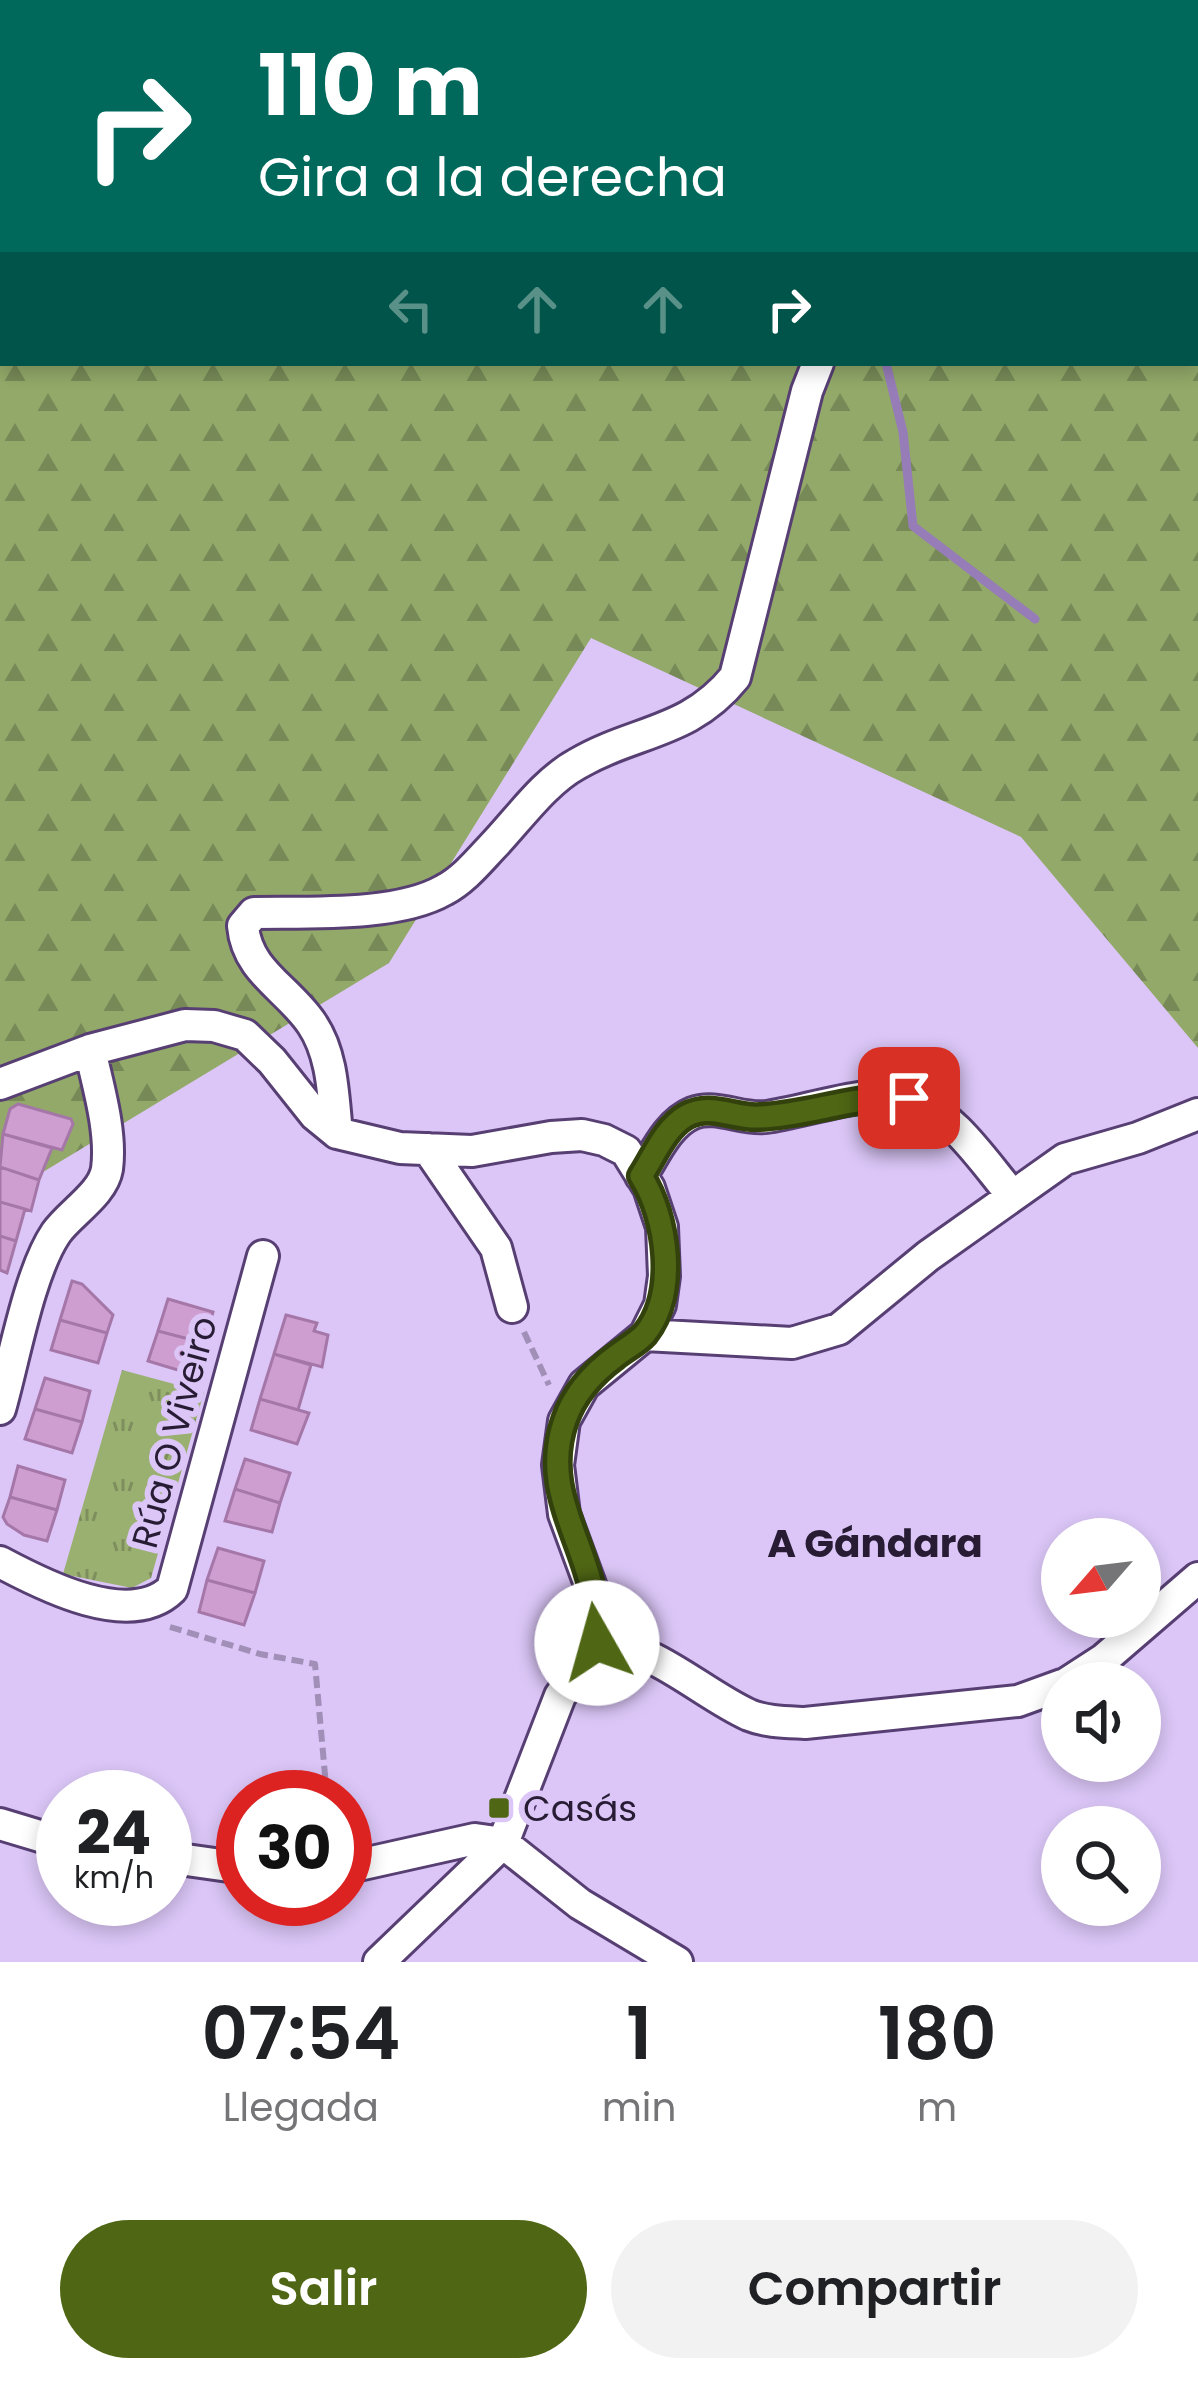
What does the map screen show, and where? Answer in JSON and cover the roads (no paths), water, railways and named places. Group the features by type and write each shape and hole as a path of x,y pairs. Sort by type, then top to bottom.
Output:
{"street":[{"path":"337,1133 329,1062 314,1027 260,971 248,953 243,926 254,913 325,912 408,903 442,892 464,876 574,765 666,730 719,697 735,676 817,366"},
{"path":"0,1084 90,1050 185,1025 214,1026 244,1035 337,1133 400,1148 472,1150 583,1135 626,1151 641,1176 662,1227 660,1305 645,1335 584,1385 564,1420 558,1466 564,1514 595,1598 597,1643 560,1696 502,1843 379,1962"},
{"path":"0,1409 48,1246 103,1180 107,1168 90,1050"},
{"path":"641,1176 679,1121 704,1110 762,1118 887,1096 909,1098 952,1126 1012,1195"},
{"path":"645,1335 792,1342 839,1329 1012,1195 1066,1160 1198,1114"},
{"path":"428,1149 496,1248 512,1307"},
{"name":"Rúa O Viveiro","path":"0,1562 48,1588 130,1608 155,1602 172,1589 263,1256"},
{"path":"1099,1662 1198,1578"},
{"path":"597,1643 642,1653 752,1717 774,1721 805,1723 1018,1701 1041,1693"},
{"path":"6,1838 36,1841"},
{"path":"372,1862 475,1839 502,1843 580,1904 677,1962"}],"waterway":[{"path":"887,366 903,432 913,526 1035,619"}],"place":[{"name":"Casás","path":"499,1808"}],"district":[{"name":"A Gándara","path":"875,1543"}]}
